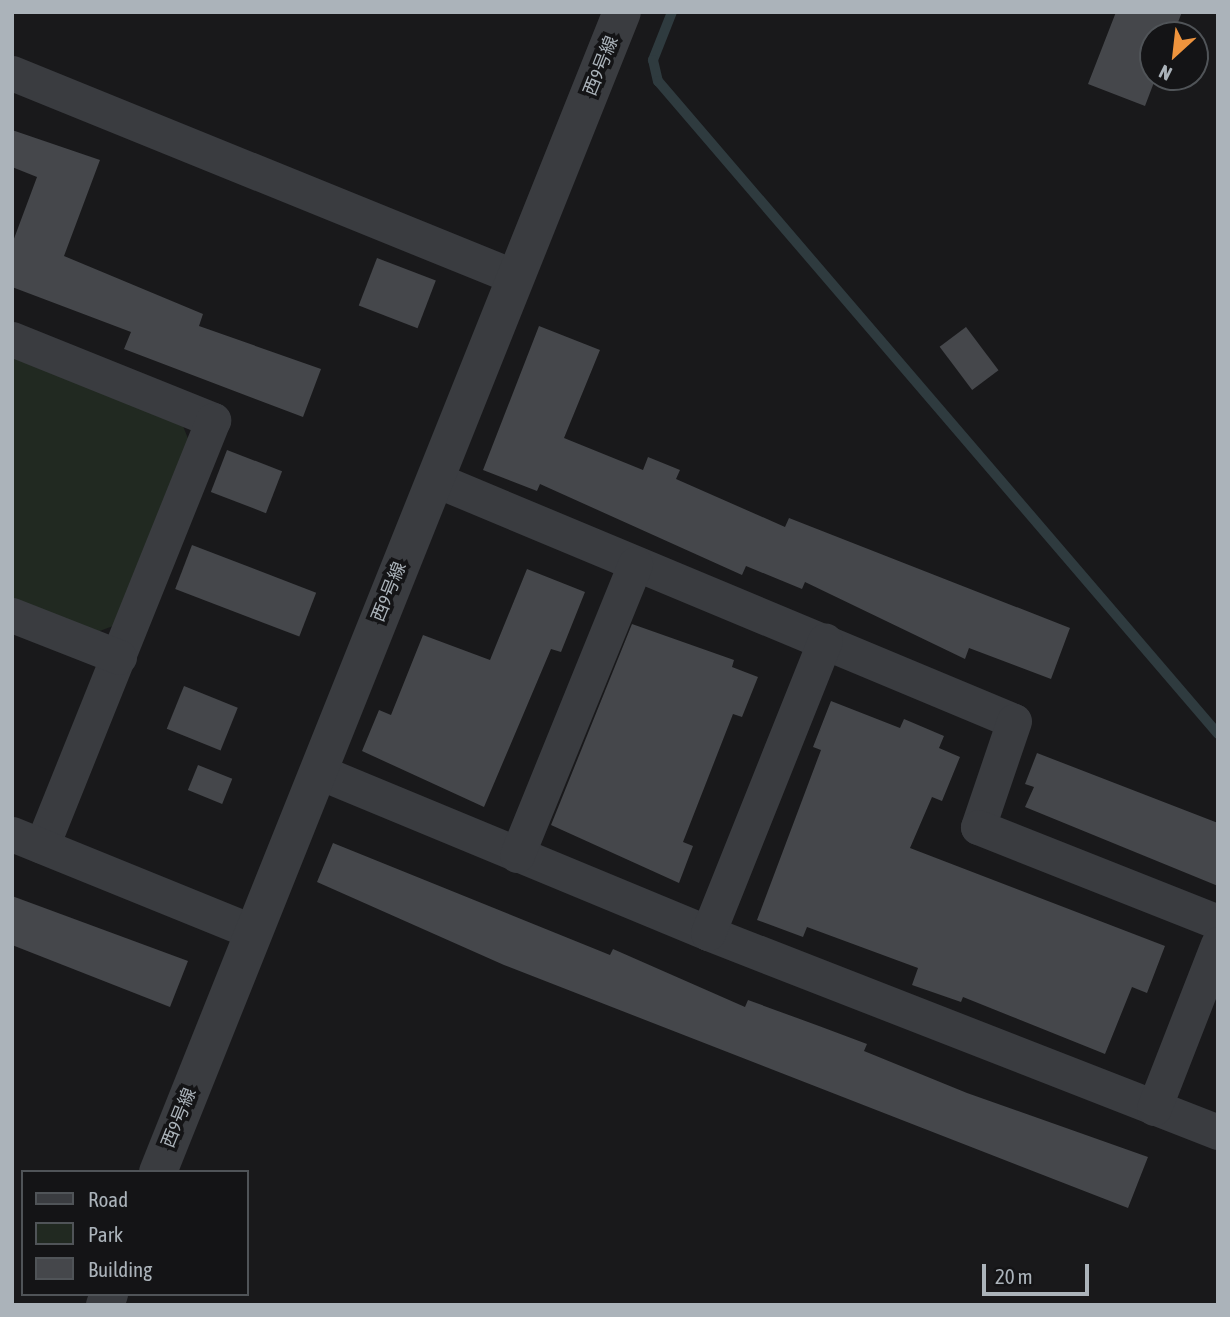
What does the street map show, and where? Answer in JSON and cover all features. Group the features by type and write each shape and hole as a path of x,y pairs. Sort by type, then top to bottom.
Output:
{"street":[{"name":"西9号線","path":"159,1170 622,12"},
{"path":"12,74 515,277"},
{"path":"12,339 213,420 119,657 27,840 253,932"},
{"path":"434,479 1014,721 978,827 1218,922"},
{"path":"517,855 635,564"},
{"path":"12,615 119,657"},
{"path":"708,933 825,640"},
{"path":"317,771 708,933 1218,1132"},
{"path":"1154,1108 1218,944"}],"green space":[{"path":"12,357 183,426 191,446 121,623 97,632 12,598"}],"building":[{"path":"1116,12 1182,12 1178,21 1139,21 1139,91 1151,91 1145,106 1088,84"},
{"path":"12,130 100,160 64,256 203,314 199,326 321,369 303,417 124,349 131,332 12,287 12,244 37,177 12,167"},
{"path":"377,258 436,281 418,328 359,306"},
{"path":"539,326 600,350 564,438 643,470 648,457 680,470 676,479 785,527 789,518 1070,628 1051,679 969,648 965,659 805,582 802,589 746,566 742,575 540,484 537,491 483,470"},
{"path":"966,327 998,370 972,390 940,347"},
{"path":"227,450 282,471 266,513 211,492"},
{"path":"192,545 316,593 299,637 175,589"},
{"path":"527,569 585,592 561,652 551,649 484,807 362,751 379,710 391,715 423,635 490,660"},
{"path":"632,624 734,660 732,667 758,677 742,717 733,714 683,842 693,846 679,883 551,825"},
{"path":"184,686 238,708 221,750 167,729"},
{"path":"831,701 900,728 904,719 944,736 939,748 960,757 942,801 932,797 910,848 1165,946 1147,993 1132,987 1105,1054 963,997 961,1002 912,985 918,968 807,927 803,937 757,920 821,750 813,747"},
{"path":"1037,753 1218,823 1218,886 1025,807 1034,787 1025,784"},
{"path":"198,765 232,779 222,804 188,790"},
{"path":"333,843 610,955 613,949 745,1007 748,1000 867,1044 864,1051 967,1093 1148,1157 1128,1208 504,965 317,882"},
{"path":"12,896 188,961 170,1007 12,945"}],"waterway":[{"path":"672,12 653,60 658,81 1218,734"}]}
